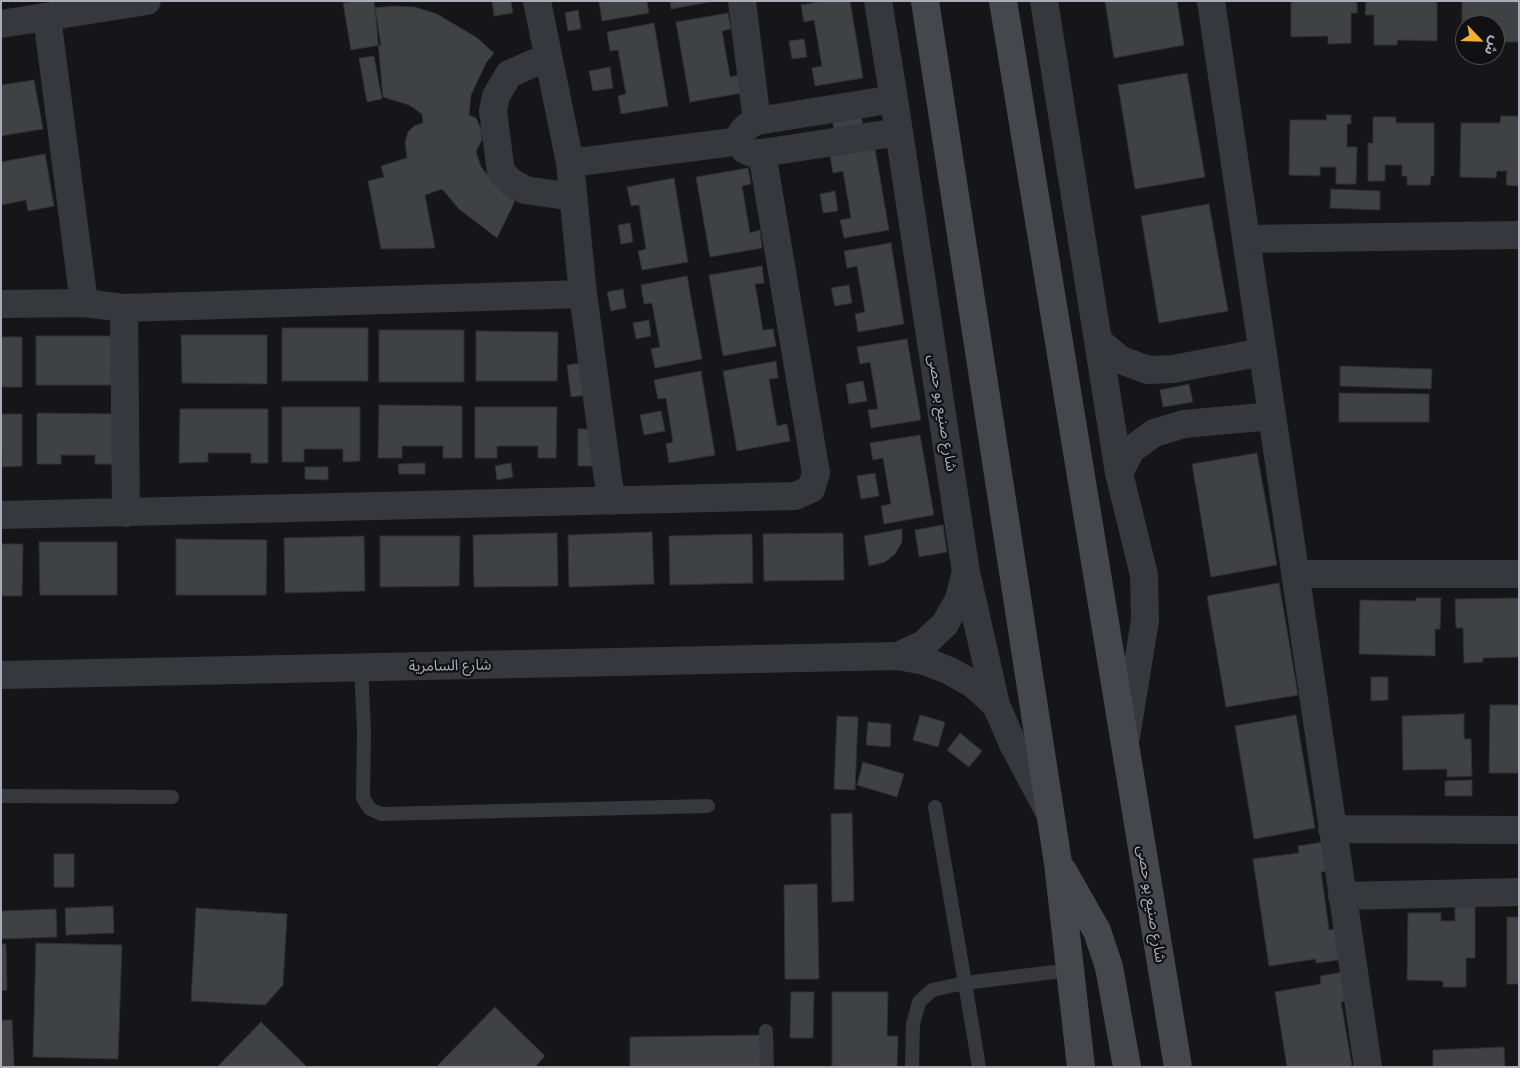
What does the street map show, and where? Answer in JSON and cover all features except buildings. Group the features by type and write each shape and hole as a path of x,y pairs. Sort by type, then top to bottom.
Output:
{"street":[{"path":"1,24 47,17 73,7 147,1"},
{"path":"537,1 570,164 583,294 610,501"},
{"path":"1,515 795,496 811,489 816,473 753,138 742,1"},
{"name":"شارع صنيع بو حصى","path":"878,1 966,572 996,705 1013,744 1050,812"},
{"name":"شارع صنيع بو حصى","path":"925,1 1058,863 1081,1067"},
{"name":"شارع صنيع بو حصى","path":"1003,1 1178,1067"},
{"name":"شارع صنيع بو حصى","path":"1044,1 1119,474 1141,557 1146,593 1145,620 1125,740"},
{"path":"1211,1 1368,1067"},
{"path":"47,17 84,303"},
{"path":"548,57 510,74 496,96 493,111 501,172 511,182 525,190 573,197"},
{"path":"753,138 894,99"},
{"path":"570,164 753,138 899,132"},
{"path":"1246,239 1519,235"},
{"path":"1,304 84,303 124,308 583,294"},
{"path":"124,308 126,513"},
{"path":"1098,340 1121,360 1148,370 1173,369 1263,352"},
{"path":"1119,474 1131,450 1154,433 1184,424 1272,416"},
{"name":"شارع السامرية","path":"898,656 924,644 945,624 959,599 966,572"},
{"path":"1295,574 1519,574"},
{"name":"شارع السامرية","path":"1,675 898,656 925,661 950,671 973,684 996,705"},
{"path":"1332,829 1519,830"},
{"path":"1058,863 1097,931 1108,967 1127,1067"},
{"path":"1342,896 1519,892"}],"lane":[{"path":"361,667 364,731 364,798 370,809 381,814 708,806"},
{"path":"1,796 172,797"},
{"path":"935,807 979,1067"},
{"path":"912,1067 913,1024 919,1002 932,990 965,983 1070,970"},
{"path":"766,1031 767,1067"}]}
